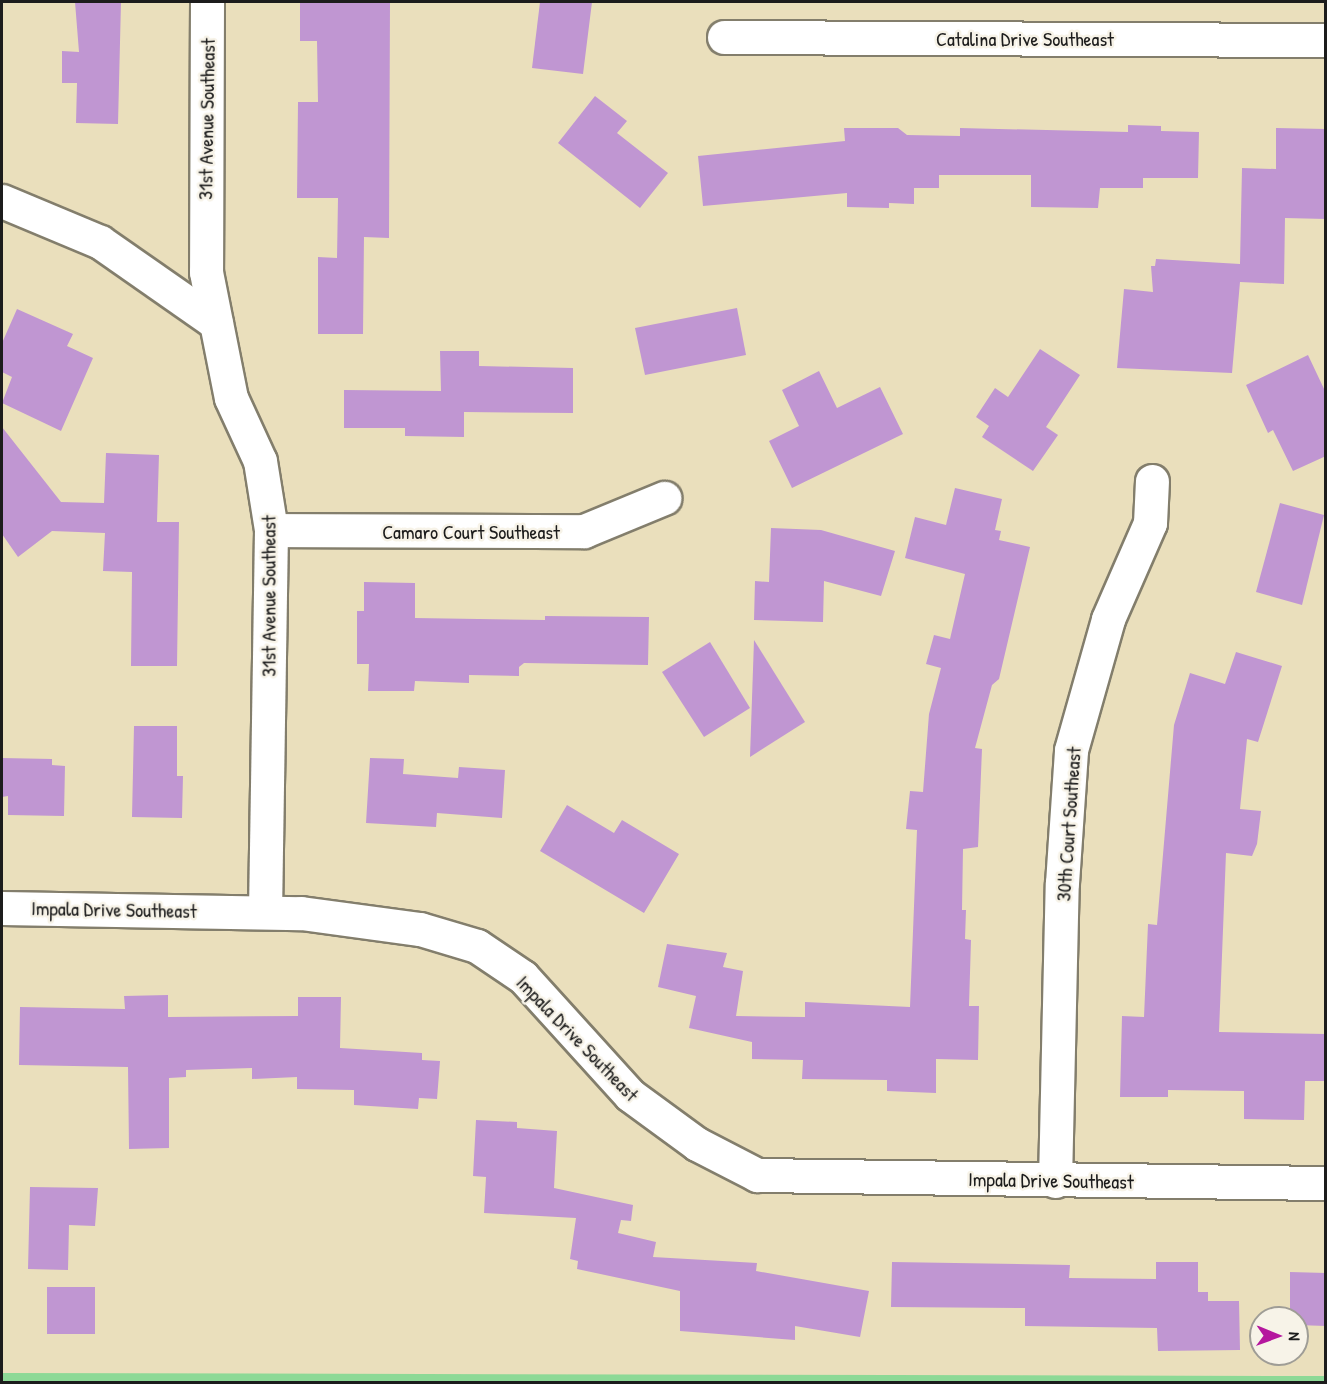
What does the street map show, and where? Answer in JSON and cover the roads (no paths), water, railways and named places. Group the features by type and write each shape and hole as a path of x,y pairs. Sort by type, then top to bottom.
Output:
{"street":[{"name":"31st Avenue Southeast","path":"207,2 206,272 231,398 260,461 271,531 265,911"},
{"name":"Catalina Drive Southeast","path":"724,37 1326,40"},
{"path":"2,201 100,242 216,323"},
{"name":"30th Court Southeast","path":"1055,1181 1062,883 1071,750 1108,619 1150,523 1152,481"},
{"name":"Camaro Court Southeast","path":"271,531 584,531 664,498"},
{"name":"Impala Drive Southeast","path":"2,908 265,911 420,929 477,946 523,977 630,1095 697,1144 757,1174 1326,1184"}]}
